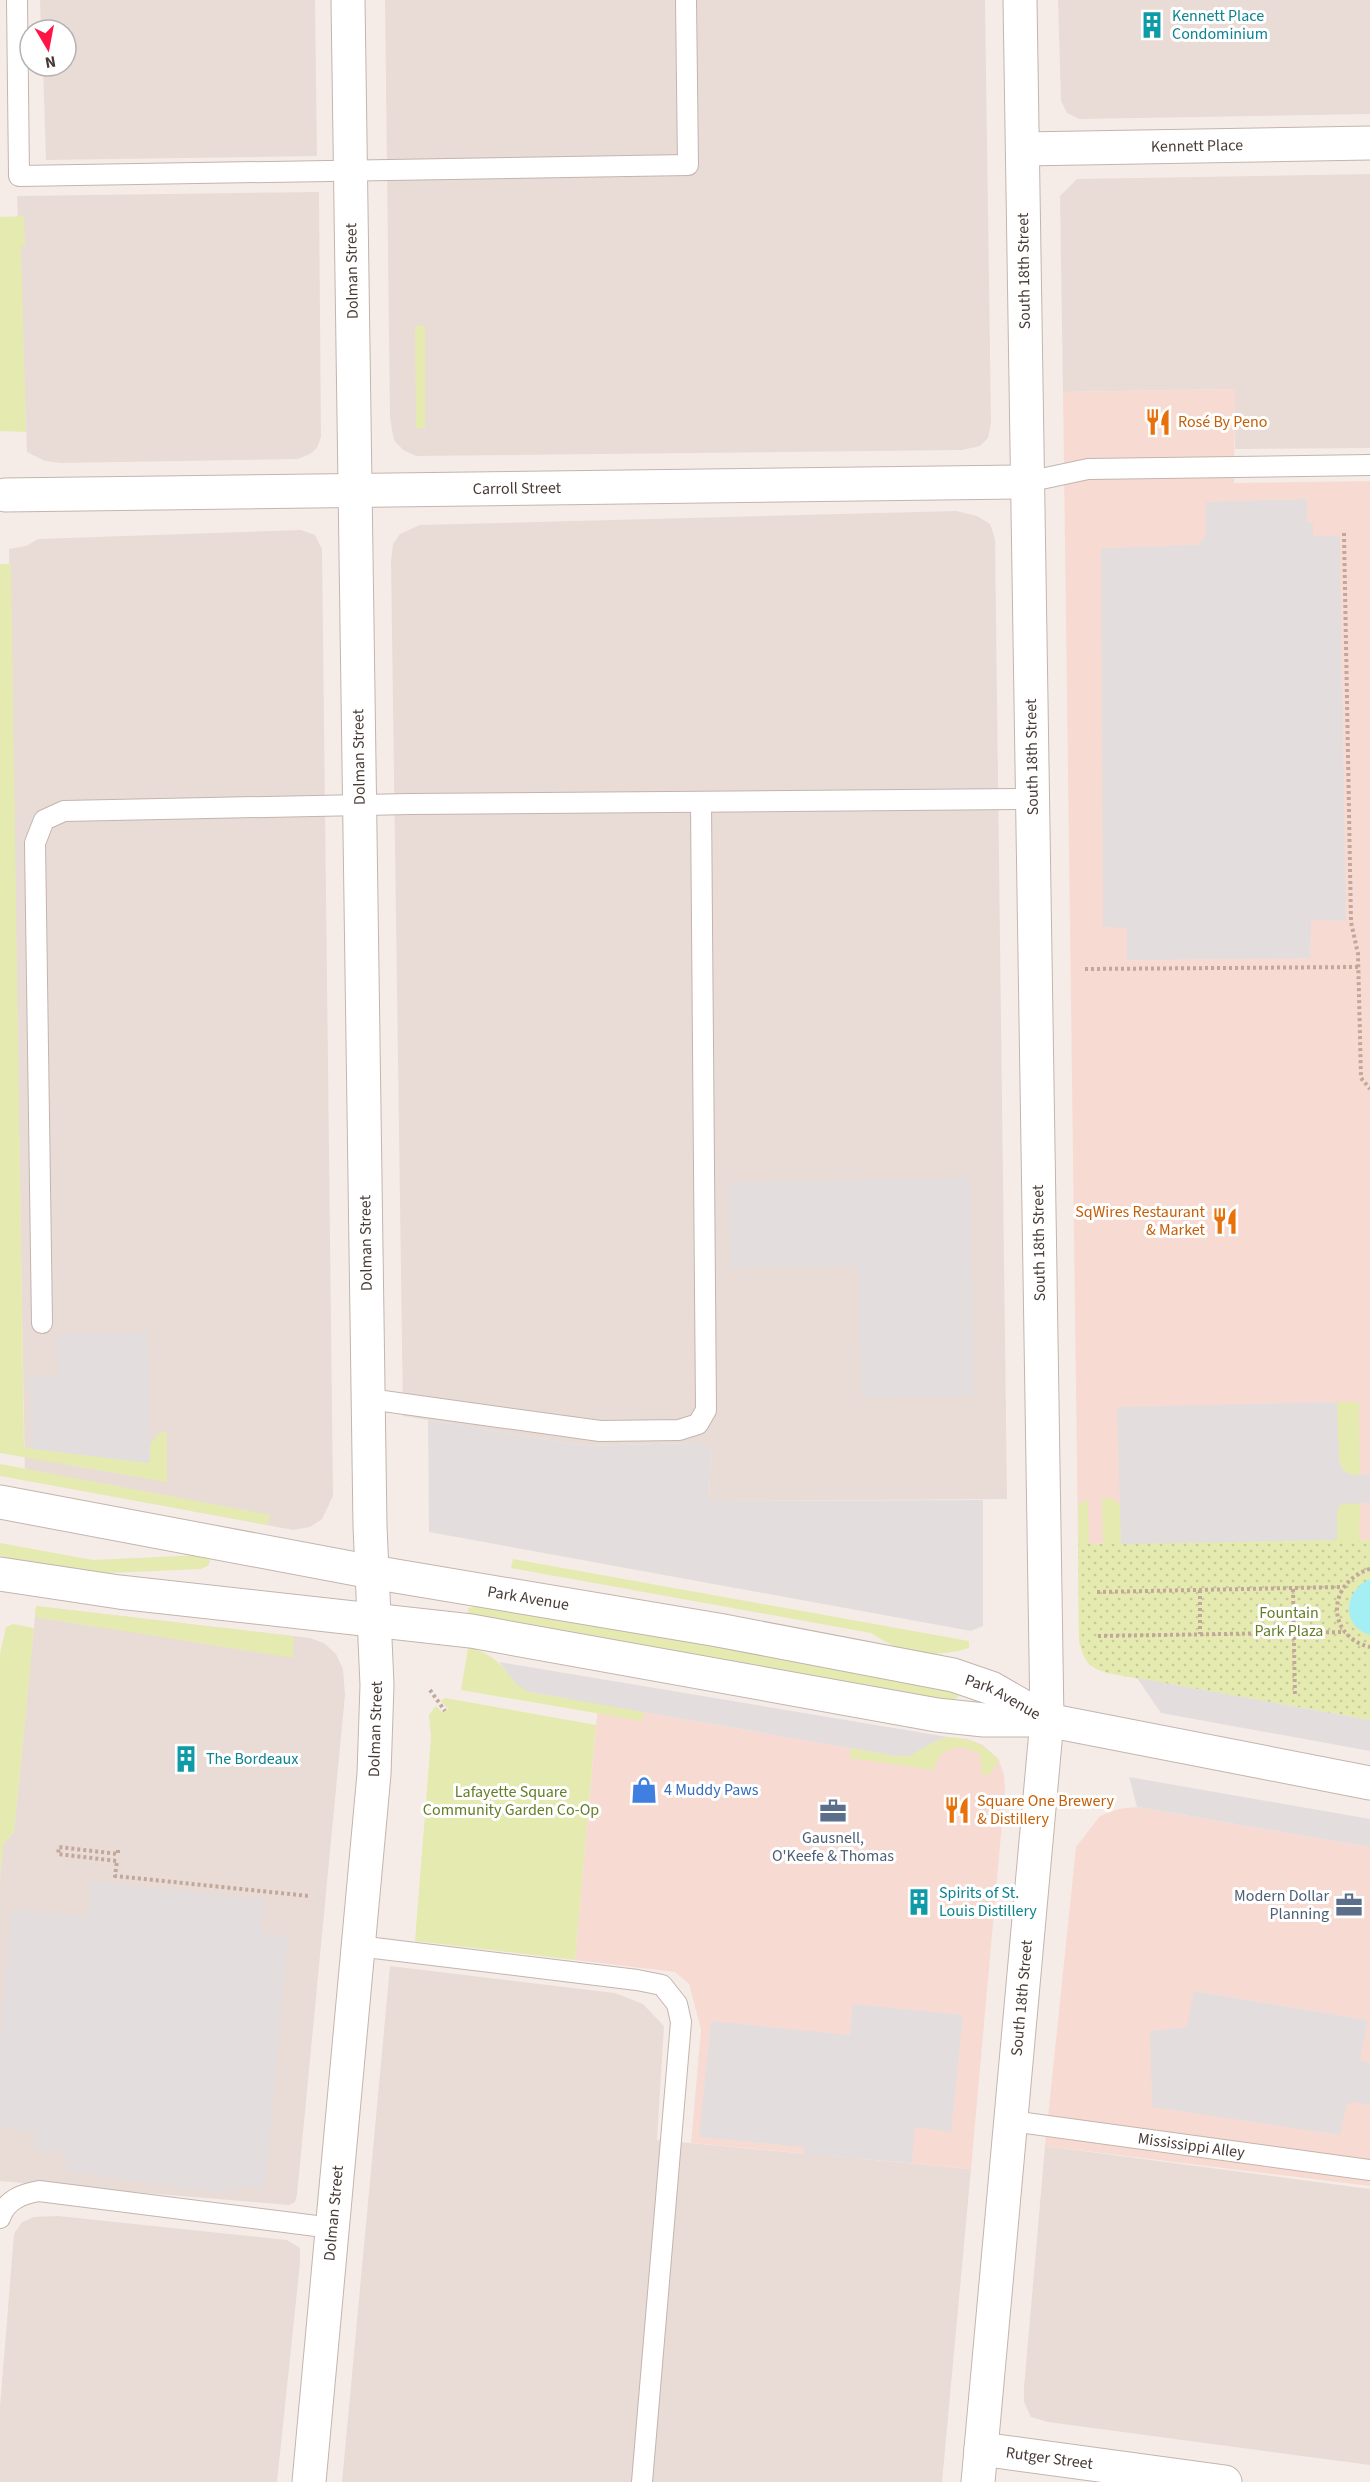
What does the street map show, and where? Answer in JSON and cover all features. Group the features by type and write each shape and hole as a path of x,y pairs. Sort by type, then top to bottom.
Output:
{"street":[{"name":"Dolman Street","path":"309,2482 375,1742 375,1620 369,1399 348,0"},
{"name":"South 18th Street","path":"978,2482 1047,1720 1020,0"},
{"name":"Kennett Place","path":"1023,148 1370,143"},
{"name":"Carroll Street","path":"5,495 1027,482"},
{"name":"Park Avenue","path":"0,1502 372,1572 718,1630 953,1675 991,1688 1047,1720"},
{"name":"Park Avenue","path":"0,1574 108,1590 471,1631 937,1715 984,1720 1047,1720 1370,1783"},
{"name":"Rutger Street","path":"981,2449 1225,2482"}],"lane":[{"path":"17,0 19,176 687,165 686,0"},
{"path":"1027,482 1088,469 1370,465"},
{"path":"42,1323 35,843 44,820 63,811 360,805 1032,799"},
{"path":"369,1399 600,1431 679,1430 698,1424 706,1410 700,802"},
{"path":"358,1946 662,1984 676,2004 681,2022 642,2482"},
{"name":"Mississippi Alley","path":"1011,2121 1370,2170"},
{"path":"0,2218 3,2207 23,2194 39,2191 332,2228"}],"path":[{"path":"1344,533 1351,922 1358,954 1361,1078 1370,1089"},
{"path":"1085,969 1358,968"},
{"path":"1370,1569 1354,1576 1343,1587 1337,1610 1345,1632 1352,1640 1370,1647"},
{"path":"1097,1592 1343,1587"},
{"path":"1293,1588 1295,1697"},
{"path":"1200,1590 1200,1634"},
{"path":"1098,1636 1345,1632"},
{"path":"430,1690 446,1711"},
{"path":"118,1850 118,1854 59,1847 58,1854 117,1861 115,1876 309,1896"}],"shaded area":[{"path":"40,0 315,0 317,156 46,160 43,78 78,78 78,18 41,18"},
{"path":"385,0 985,0 991,423 988,438 980,446 962,450 416,456 403,450 394,440 390,419"},
{"path":"1058,0 1370,0 1370,114 1079,119 1067,113 1061,101"},
{"path":"1370,174 1370,448 1235,449 1234,389 1063,392 1060,196 1077,179"},
{"path":"319,192 321,437 317,448 298,459 62,463 45,461 27,452 17,196"},
{"path":"1235,389 1234,483 1370,481 1370,1540 1078,1544 1063,392"},
{"path":"1307,499 1307,523 1313,523 1313,536 1340,536 1346,921 1311,920 1310,958 1127,960 1127,928 1103,927 1101,548 1198,545 1206,535 1206,502"},
{"path":"956,511 977,516 990,524 995,539 1007,1499 709,1501 711,1447 689,1443 586,1446 403,1416 391,561 393,544 400,534 420,525"},
{"path":"301,530 315,535 322,549 333,1496 322,1519 310,1527 293,1530 25,1480 9,549 26,546 38,539"},
{"path":"970,1178 974,1396 861,1398 858,1266 730,1268 729,1182"},
{"path":"148,1332 150,1463 32,1449 29,1377 59,1377 56,1334"},
{"path":"1337,1402 1339,1459 1342,1469 1351,1475 1370,1474 1370,1503 1341,1504 1337,1511 1337,1540 1121,1544 1117,1407"},
{"path":"428,1420 586,1446 690,1443 711,1446 709,1501 983,1500 983,1626 971,1631 429,1532"},
{"path":"36,1606 310,1638 324,1643 336,1654 343,1669 345,1695 297,2195 295,2202 289,2205 0,2181 0,1881 3,1844 14,1832"},
{"path":"499,1662 948,1737 909,1756 896,1756 529,1692 516,1684"},
{"path":"1137,1678 1370,1720 1370,1751 1161,1713"},
{"path":"598,1704 896,1756 965,1738 983,1745 999,1760 1004,1775 1005,1790 971,2169 691,2143 701,2030 689,1984 675,1972 575,1960"},
{"path":"1129,1777 1370,1819 1370,1847 1137,1807"},
{"path":"1137,1807 1370,1847 1370,2186 1045,2146 1076,1847 1100,1816 1118,1809"},
{"path":"91,1881 264,1900 261,1933 288,1936 265,2189 233,2186 228,2187 227,2194 65,2171 67,2153 35,2150 33,2132 0,2127 0,2046 12,1909 88,1917"},
{"path":"390,1966 615,1993 643,2004 664,2026 657,2140 971,2169 942,2482 342,2482"},
{"path":"1194,1991 1368,2020 1360,2060 1370,2063 1370,2105 1353,2102 1347,2104 1340,2135 1152,2107 1150,2031 1187,2027"},
{"path":"853,2004 963,2015 951,2132 915,2127 912,2163 804,2154 804,2147 699,2137 711,2021 850,2035"},
{"path":"1045,2146 1370,2189 1370,2465 1048,2422 1031,2417 1024,2402 1024,2388"},
{"path":"58,2216 287,2240 300,2248 277,2482 0,2482 0,2407 14,2234 22,2222 34,2217"}],"green space":[{"path":"24,216 25,246 21,246 26,432 0,431 0,217"},
{"path":"415,326 425,326 425,428 416,428"},
{"path":"0,564 11,564 24,1447 149,1463 150,1444 160,1433 167,1432 167,1482 0,1453"},
{"path":"1337,1402 1359,1402 1360,1475 1351,1475 1342,1469 1339,1459"},
{"path":"0,1464 270,1515 268,1525 0,1476"},
{"path":"1111,1498 1120,1504 1122,1544 1337,1540 1337,1511 1341,1504 1360,1503 1359,1553 1104,1580 1102,1499"},
{"path":"1088,1500 1091,1639 1079,1641 1078,1504"},
{"name":"Fountain Park Plaza","path":"1370,1540 1370,1720 1107,1673 1087,1662 1083,1653 1079,1641 1078,1544"},
{"path":"0,1543 93,1560 202,1555 210,1561 208,1566 201,1569 83,1574 0,1556"},
{"path":"513,1559 969,1641 969,1648 930,1654 906,1650 871,1633 511,1568"},
{"path":"36,1606 293,1636 293,1658 35,1617"},
{"path":"504,1607 958,1690 959,1695 956,1699 941,1699 473,1616 468,1613 468,1608"},
{"path":"13,1624 34,1628 14,1832 3,1844 0,1881 0,1654 6,1627"},
{"path":"468,1648 495,1660 529,1692 644,1711 642,1721 461,1690"},
{"name":"Lafayette Square Community Garden Co-Op","path":"445,1698 596,1725 575,1960 415,1941 431,1738 429,1715 436,1706 443,1713 448,1709 441,1701"},
{"path":"948,1737 976,1743 999,1760 989,1775 982,1774 980,1754 959,1747 952,1748 940,1756 934,1770 850,1758 851,1748 909,1756"}],"water":[{"path":"1370,1579 1370,1635 1354,1624 1349,1608 1355,1591"}],"place":[{"name":"Kennett Place Condominium","path":"1152,25"},
{"name":"Rosé By Peno","path":"1158,422"},
{"name":"SqWires Restaurant & Market","path":"1225,1221"},
{"name":"The Bordeaux","path":"186,1759"},
{"name":"4 Muddy Paws","path":"644,1790"},
{"name":"Square One Brewery & Distillery","path":"957,1810"},
{"name":"Gausnell, O'Keefe & Thomas","path":"833,1811"},
{"name":"Spirits of St. Louis Distillery","path":"919,1902"},
{"name":"Modern Dollar Planning","path":"1349,1905"}]}
